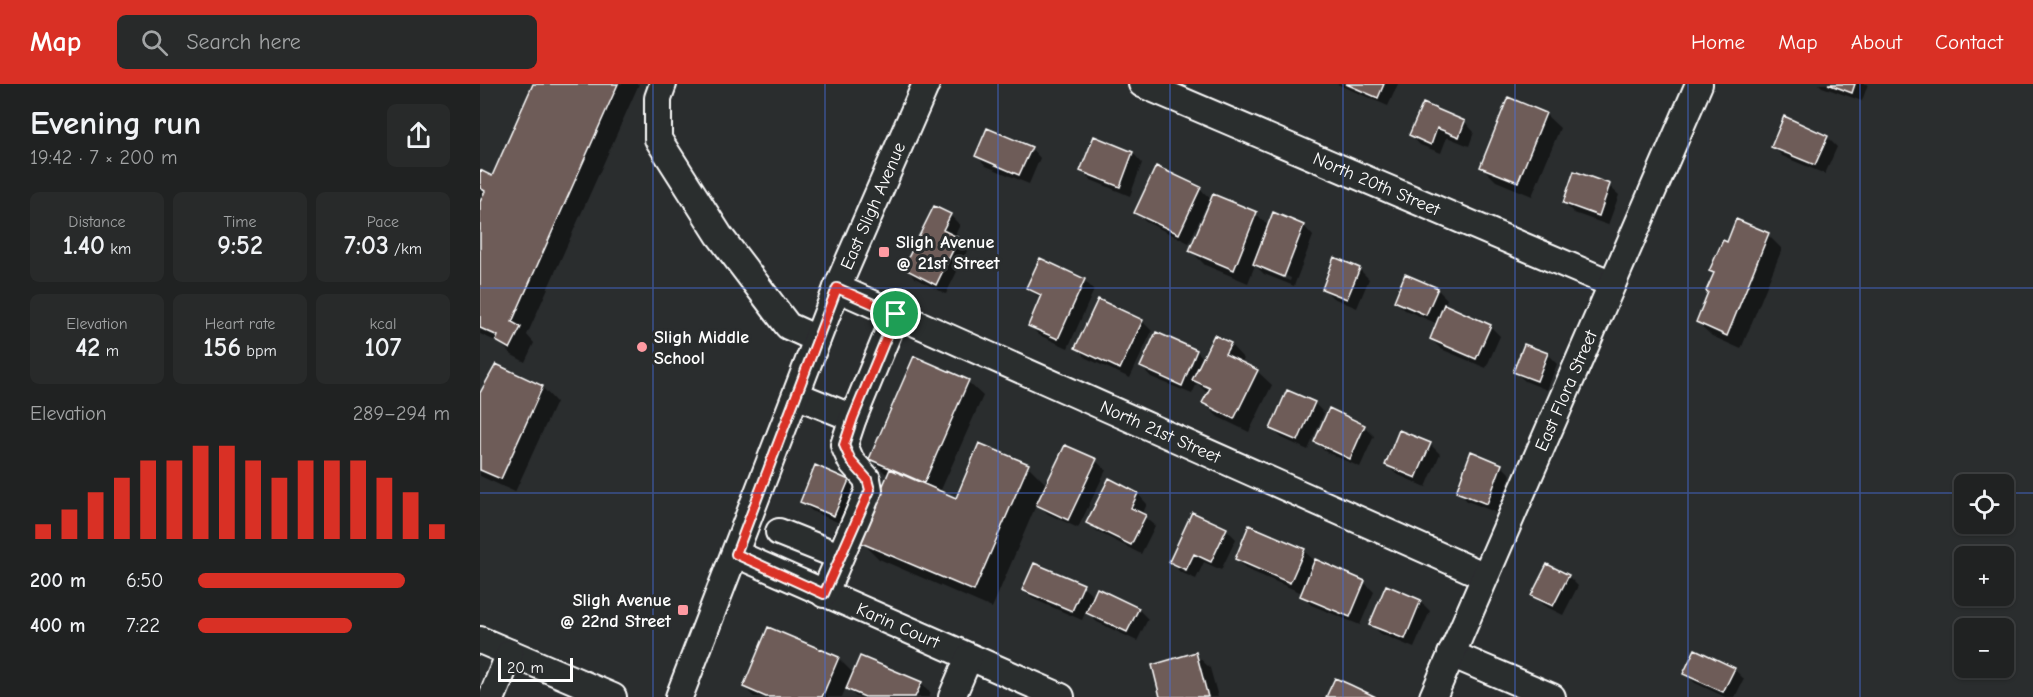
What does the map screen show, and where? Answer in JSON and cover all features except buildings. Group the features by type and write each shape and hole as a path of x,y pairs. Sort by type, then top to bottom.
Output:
{"street":[{"path":"663,84 658,98 658,139 719,235 788,326 818,339"},
{"name":"East Sligh Avenue","path":"679,697 837,288 926,84"},
{"name":"North 20th Street","path":"1142,84 1612,284"},
{"name":"East Flora Street","path":"1432,697 1699,84"},
{"name":"North 21st Street","path":"837,288 1485,576"},
{"path":"824,594 870,490 867,479 851,461 844,445 896,314"},
{"path":"796,394 853,418"},
{"path":"779,532 839,556"},
{"name":"Karin Court","path":"736,554 1061,697"},
{"path":"480,640 613,697"},
{"path":"492,697 510,653"},
{"path":"1451,654 1552,697"},
{"path":"952,697 969,657"}],"place":[{"name":"Sligh Avenue @ 21st Street","path":"884,252"},
{"name":"Sligh Middle School","path":"642,347"},
{"name":"Sligh Avenue @ 22nd Street","path":"683,610"}],"route":[{"path":"837,288 896,314 844,445 851,461 867,479 870,490 824,594 736,554 837,288"}]}
